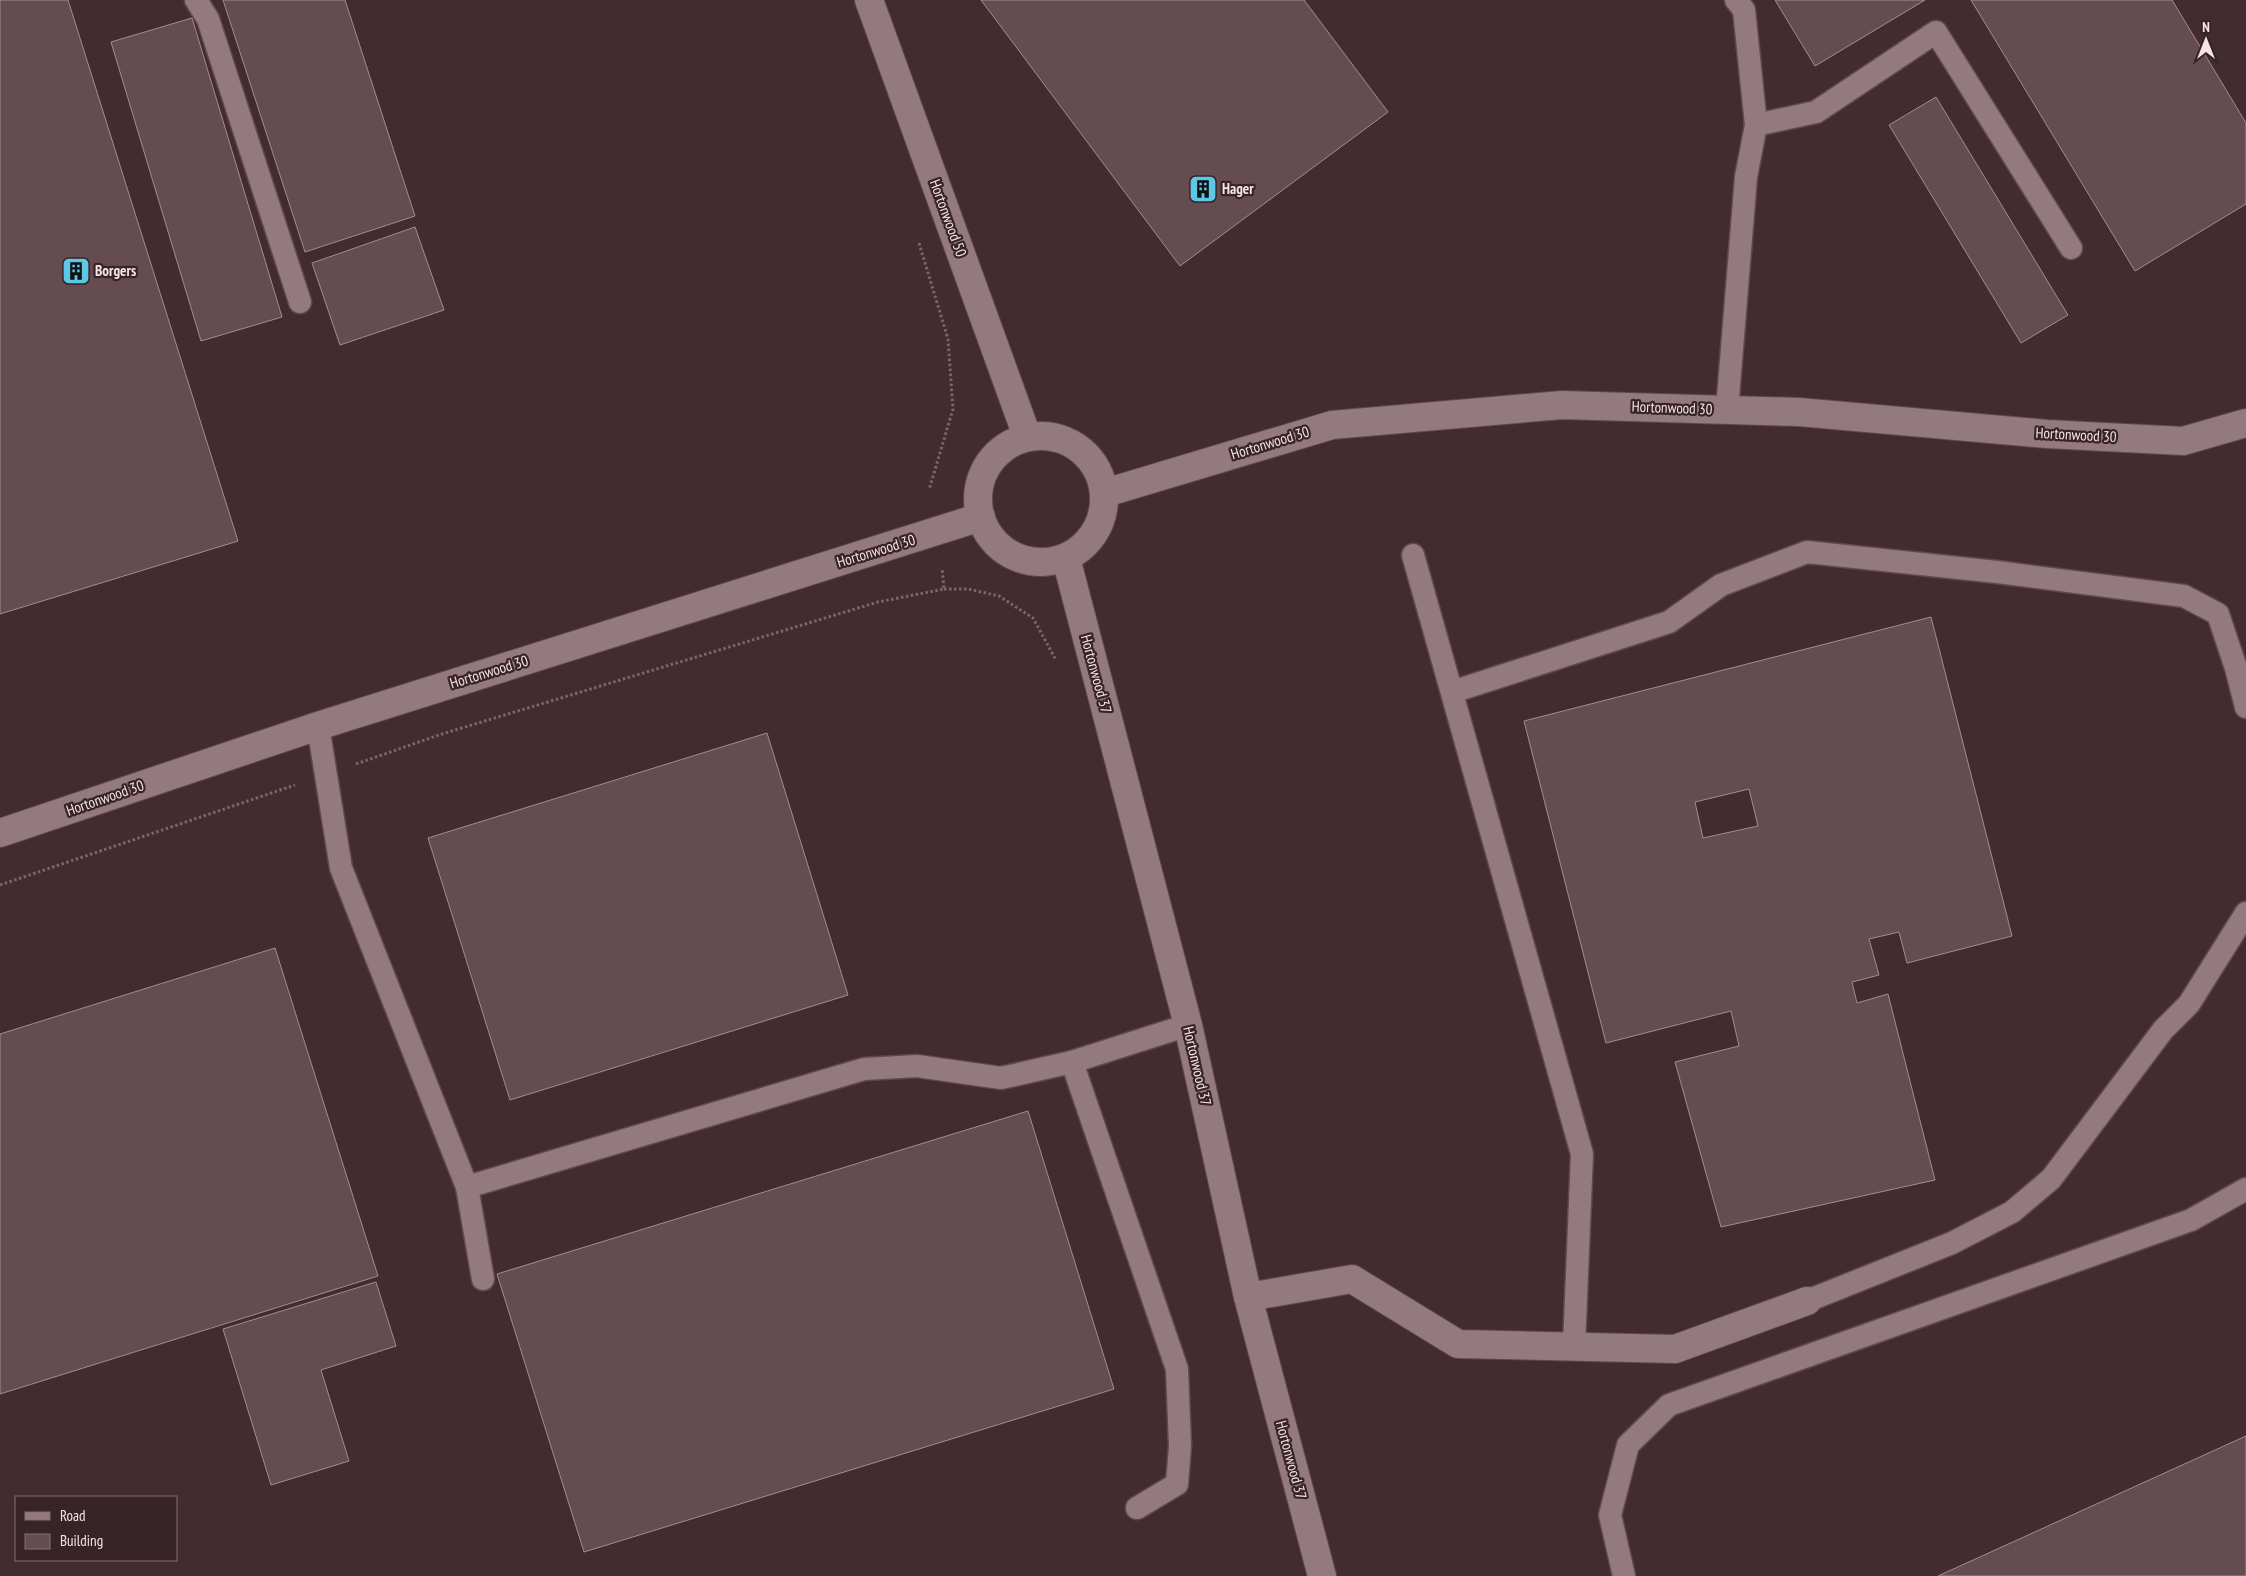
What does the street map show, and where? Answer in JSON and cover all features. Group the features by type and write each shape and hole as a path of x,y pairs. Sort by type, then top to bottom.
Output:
{"street":[{"name":"Hortonwood 50","path":"869,0 1027,436"},
{"name":"Hortonwood 30","path":"1105,493 1332,425 1562,405 1799,412 2047,434 2183,441 2246,423"},
{"path":"1049,435 1070,442 1083,450 1097,468 1105,493 1103,515 1096,532 1081,548 1066,558 1044,562 1022,560 1010,554 993,541 981,517 978,505 979,483 983,472 995,454 1014,441 1027,436 1049,435"},
{"name":"Hortonwood 30","path":"0,834 318,726 981,517"},
{"name":"Hortonwood 37","path":"1066,558 1188,1025 1248,1297 1322,1576"},
{"path":"1248,1297 1352,1279 1458,1344 1676,1349 1807,1301"}],"lane":[{"path":"196,0 208,19 300,302"},
{"path":"1727,410 1746,177 1756,125 1744,10 1736,0"},
{"path":"1756,125 1816,112 1936,32 2071,248"},
{"path":"1452,692 1669,622 1721,585 1807,552 1997,572 2184,596 2218,614 2236,668 2246,707"},
{"path":"1413,554 1582,1154 1574,1346"},
{"path":"318,726 341,868 467,1187 483,1279"},
{"path":"1807,1301 1952,1243 2012,1212 2051,1179 2163,1030 2189,1004 2246,912"},
{"path":"467,1187 864,1069 917,1066 1001,1078 1072,1062 1188,1025"},
{"path":"1072,1062 1177,1369 1180,1446 1177,1484 1137,1508"},
{"path":"1624,1576 1610,1515 1628,1445 1669,1405 2190,1220 2246,1189"}],"path":[{"path":"916,236 948,339 953,409 928,490"},
{"path":"942,568 944,588"},
{"path":"0,885 442,734 878,602 944,588 968,589 999,596 1033,618 1060,667"}],"building":[{"name":"Borgers","path":"0,0 68,0 238,541 0,614"},
{"path":"223,0 345,0 415,216 305,252"},
{"name":"Hager","path":"981,0 1304,0 1388,112 1180,266"},
{"path":"1775,0 1925,0 1815,66"},
{"path":"1971,0 2172,0 2246,123 2246,204 2135,271"},
{"path":"192,18 282,317 201,341 111,42"},
{"path":"1936,97 2068,315 2021,343 1889,125"},
{"path":"415,227 444,310 340,345 312,263"},
{"path":"1931,617 2012,936 1907,963 1899,932 1869,939 1879,975 1852,982 1857,1003 1888,994 1935,1180 1721,1227 1675,1062 1739,1046 1731,1011 1606,1043 1524,721","holes":["1749,789 1758,826 1703,838 1695,802"]},
{"path":"767,733 848,995 510,1100 428,838"},
{"path":"275,948 378,1276 0,1394 0,1034"},
{"path":"1028,1111 1114,1389 584,1552 497,1274"},
{"path":"376,1282 396,1346 321,1370 349,1461 271,1485 223,1329"},
{"path":"2246,1436 2246,1576 1938,1576"}],"place":[{"name":"Hager","path":"1203,189"},
{"name":"Borgers","path":"76,271"}]}
